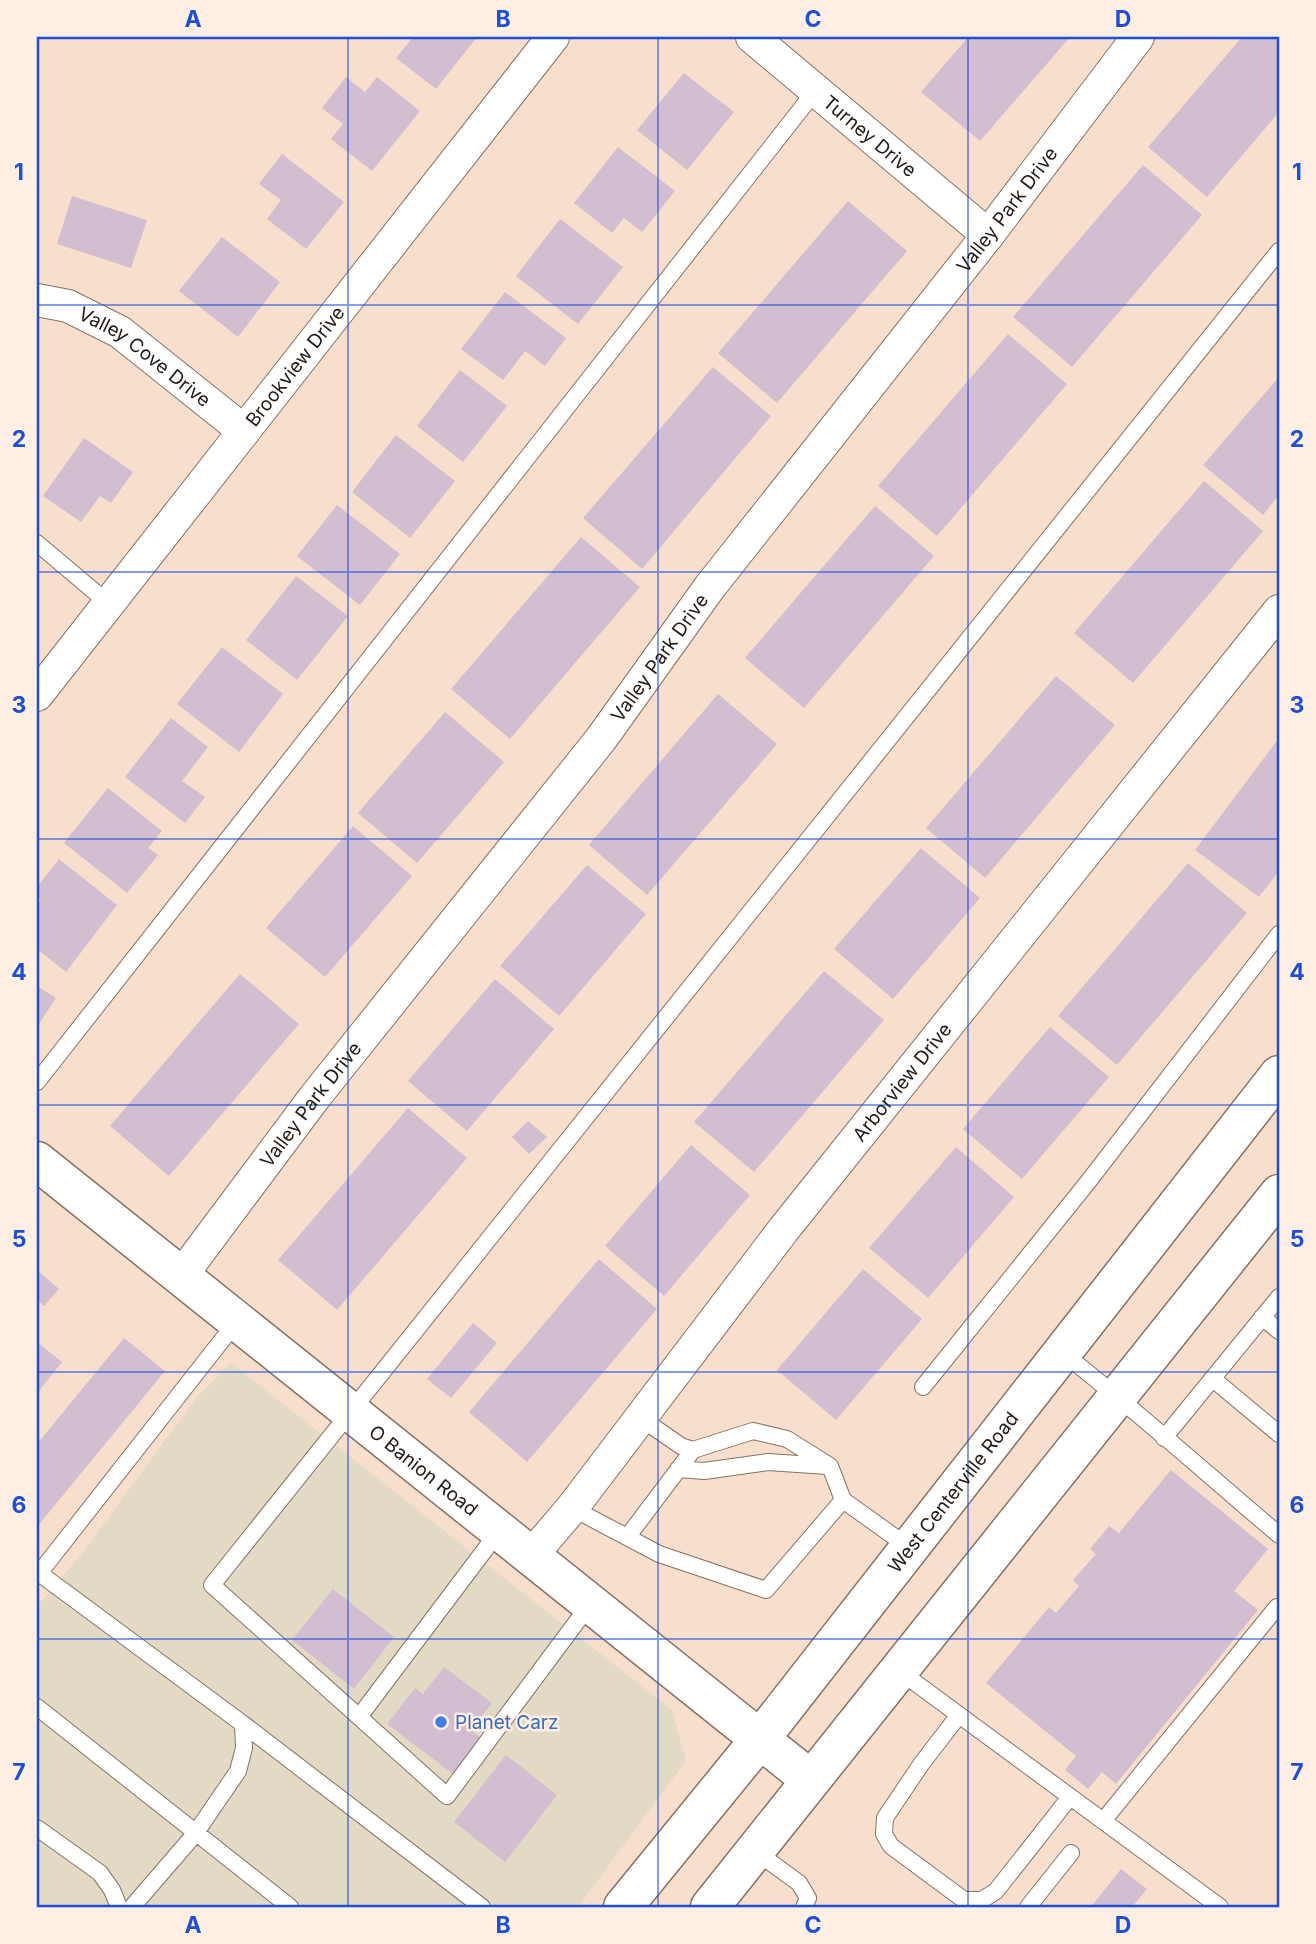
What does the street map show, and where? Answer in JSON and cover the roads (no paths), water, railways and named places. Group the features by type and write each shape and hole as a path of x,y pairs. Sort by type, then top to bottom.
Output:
{"main road":[{"name":"West Centerville Road","path":"623,1907 760,1740 1279,1075"},
{"name":"O Banion Road","path":"37,1161 811,1780"},
{"path":"710,1907 1117,1396 1274,1212"}],"street":[{"name":"Brookview Drive","path":"37,695 553,37"},
{"name":"Turney Drive","path":"752,37 988,235"},
{"name":"Valley Park Drive","path":"181,1276 314,1098 601,739 709,588 988,235 1138,37"},
{"name":"Valley Cove Drive","path":"37,300 68,306 120,332 244,430"},
{"name":"Arborview Drive","path":"531,1556 572,1508 784,1229 1279,611"}],"lane":[{"path":"37,1082 816,90"},
{"path":"590,1604 447,1796 212,1585 1279,251"},
{"path":"37,543 108,603"},
{"path":"923,1387 1080,1191 1279,934"},
{"path":"1164,1438 1279,1297"},
{"path":"1262,1317 1279,1331"},
{"path":"237,1321 38,1575 243,1724 482,1907"},
{"path":"1063,1353 1279,1535"},
{"path":"1213,1379 1279,1434"},
{"path":"639,1417 681,1446 693,1450"},
{"path":"628,1536 693,1450 753,1431 787,1439 830,1466 843,1500 910,1548"},
{"path":"678,1469 704,1471 768,1462 830,1466"},
{"path":"572,1508 659,1554 765,1590 843,1500"},
{"path":"359,1717 499,1531"},
{"path":"1103,1821 1277,1607 1279,1609"},
{"path":"898,1670 1220,1907"},
{"path":"37,1707 290,1907"},
{"path":"959,1715 885,1818 884,1833 891,1846 964,1900 982,1900 996,1891 1070,1797"},
{"path":"132,1907 195,1834 238,1771 244,1748 243,1724"},
{"path":"37,1828 100,1873 112,1890 119,1907"},
{"path":"755,1850 799,1883 808,1898 804,1907"},
{"path":"1028,1907 1070,1853"}],"place":[{"name":"Planet Carz","path":"441,1722"}]}
